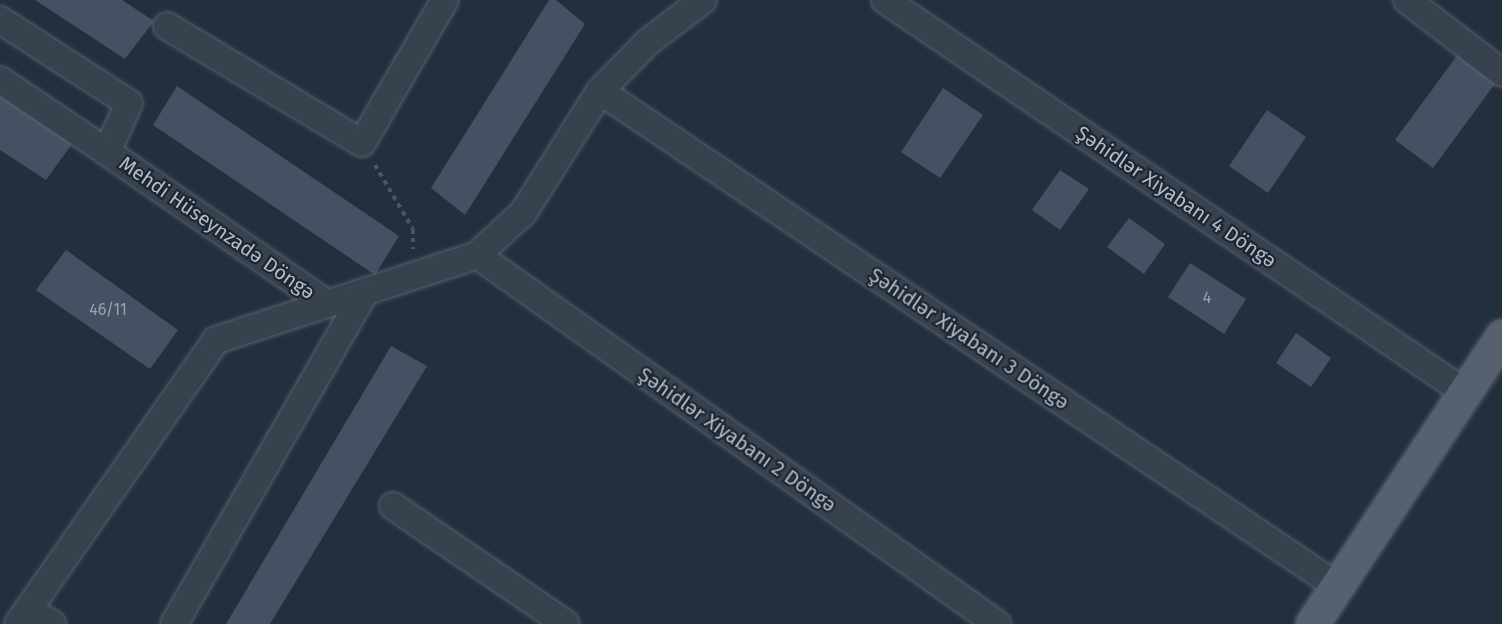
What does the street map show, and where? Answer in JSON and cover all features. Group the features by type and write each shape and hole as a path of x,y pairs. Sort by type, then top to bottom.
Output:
{"main road":[{"path":"1312,624 1502,336"}],"street":[{"path":"167,26 362,143 445,0"},
{"path":"52,624 23,617 216,340 477,255 522,213 600,91 648,42 703,0"},
{"name":"Şəhidlər Xiyabanı 4 Döngə","path":"885,0 1466,393"},
{"path":"1407,0 1502,73"},
{"name":"Mehdi Hüseynzadə Döngə","path":"0,21 129,104 107,152"},
{"name":"Mehdi Hüseynzadə Döngə","path":"0,80 327,304"},
{"name":"Şəhidlər Xiyabanı 3 Döngə","path":"600,91 1337,586"},
{"name":"Şəhidlər Xiyabanı 2 Döngə","path":"477,255 997,624"},
{"path":"174,624 365,292"},
{"path":"393,506 566,624"}],"path":[{"path":"362,143 413,230 412,276"}],"building":[{"path":"35,0 122,0 154,21 125,59"},
{"path":"549,0 556,0 585,24 465,215 431,188"},
{"path":"1459,53 1497,81 1433,168 1395,140"},
{"path":"177,86 399,236 375,275 153,125"},
{"path":"943,88 983,115 940,178 901,152"},
{"path":"0,93 74,141 46,180 0,150"},
{"path":"1267,110 1306,137 1268,193 1229,166"},
{"path":"1060,170 1089,189 1060,230 1032,210"},
{"path":"1129,218 1165,244 1144,274 1107,247"},
{"path":"66,250 178,330 150,369 36,290"},
{"path":"1190,263 1246,299 1224,334 1168,297"},
{"path":"1296,333 1331,358 1311,387 1276,363"},
{"path":"391,346 427,366 270,624 226,624"}]}
